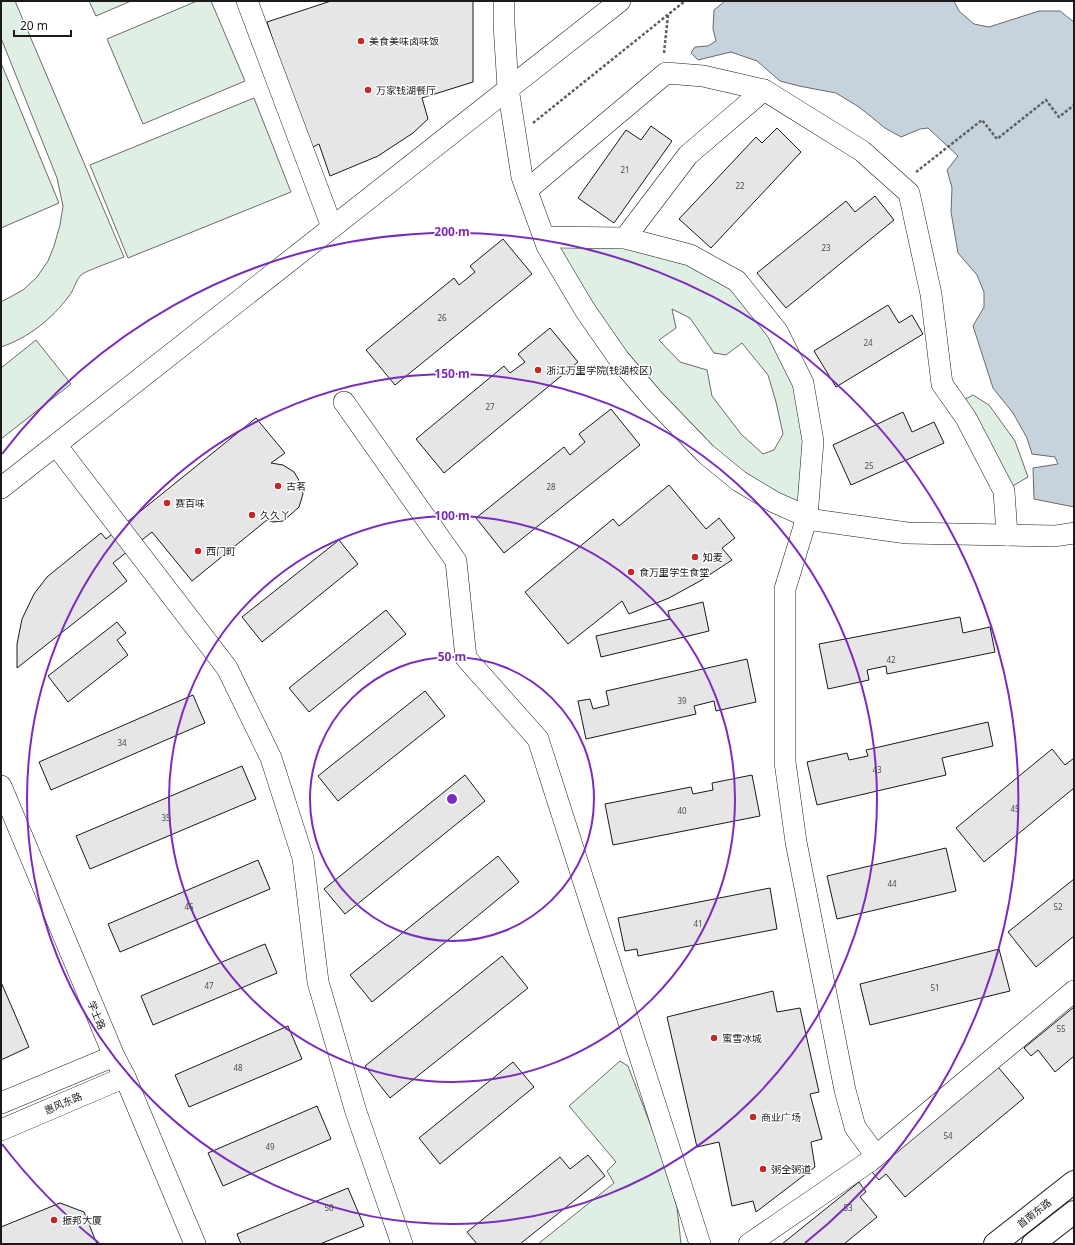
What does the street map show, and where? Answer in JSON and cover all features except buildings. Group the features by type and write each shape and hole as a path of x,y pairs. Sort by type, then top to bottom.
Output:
{"main road":[{"name":"首南东路","path":"995,1244 1074,1182"},
{"path":"1033,1244 1074,1212"}],"street":[{"path":"247,1 332,227"},
{"path":"504,1 508,88 522,177 547,246 585,310 619,359 654,400 706,454 740,481 774,502 814,520 907,533 1054,536 1074,533"},
{"path":"1,488 616,2"},
{"path":"527,190 666,72 703,76 764,90 862,151 909,193 929,287 942,384 966,418 1004,490 1008,535"},
{"path":"625,238 688,155 764,90"},
{"path":"544,237 625,238 690,255 737,281 777,331 803,383 813,441 807,517 785,589 785,762 796,842 845,1090 855,1127 876,1156"},
{"path":"344,402 456,560 466,658 538,739 700,1244"},
{"path":"56,445 227,668 271,758 303,858 318,982 356,1112 402,1244"},
{"name":"学士路","path":"1,786 114,1056 125,1077 195,1244"},
{"path":"749,1244 876,1156 1074,991"},
{"path":"1,1103 114,1056"},
{"name":"惠风东路","path":"1,1130 125,1077"}],"path":[{"path":"516,137 685,1"},
{"path":"662,76 668,15"},
{"path":"900,185 982,120 997,139 1046,100 1060,117 1074,105"}],"green space":[{"path":"1,1 15,1 124,257 81,275 69,296 47,320 30,333 1,347 1,302 23,290 37,277 48,261 60,225 63,206 57,178 1,38"},
{"path":"89,1 131,1 96,16"},
{"path":"197,1 211,1 245,81 143,124 107,39"},
{"path":"1,63 59,203 1,228"},
{"path":"254,98 291,192 128,258 90,165"},
{"path":"551,241 632,243 737,283 799,381 809,440 801,511 740,478 643,382","holes":["672,309 690,318 714,353 726,355 742,343 768,375 783,434 774,450 763,454 741,434 712,396 707,370 680,362 659,340 676,328"]},
{"path":"36,340 71,384 1,439 1,368"},
{"path":"973,395 989,405 1015,441 1028,477 1004,491 956,404"},
{"path":"620,1061 628,1066 659,1147 677,1207 681,1244 538,1244 614,1183 607,1171 616,1162 569,1106"}],"shaded area":[{"path":"725,1 954,1 959,11 974,24 989,27 1039,11 1060,11 1074,22 1074,507 1034,499 1033,468 1058,464 1055,457 1032,454 1027,438 1013,413 993,388 973,326 984,307 984,292 977,275 958,253 951,212 952,188 947,170 958,156 928,128 920,129 901,137 885,128 859,107 836,93 780,81 757,61 731,52 698,60 691,53 695,47 708,46 716,41 713,29 714,10"}],"place":[{"name":"美食美味卤味饭","path":"361,41"},
{"name":"万家钱湖餐厅","path":"368,90"},
{"name":"浙江万里学院(钱湖校区)","path":"538,370"},
{"name":"古茗","path":"278,486"},
{"name":"赛百味","path":"167,503"},
{"name":"久久丫","path":"252,515"},
{"name":"西门町","path":"198,551"},
{"name":"知麦","path":"695,557"},
{"name":"食万里学生食堂","path":"631,572"},
{"name":"蜜雪冰城","path":"714,1038"},
{"name":"商业广场","path":"753,1117"},
{"name":"粥全粥道","path":"763,1169"},
{"name":"振邦大厦","path":"54,1220"}]}
